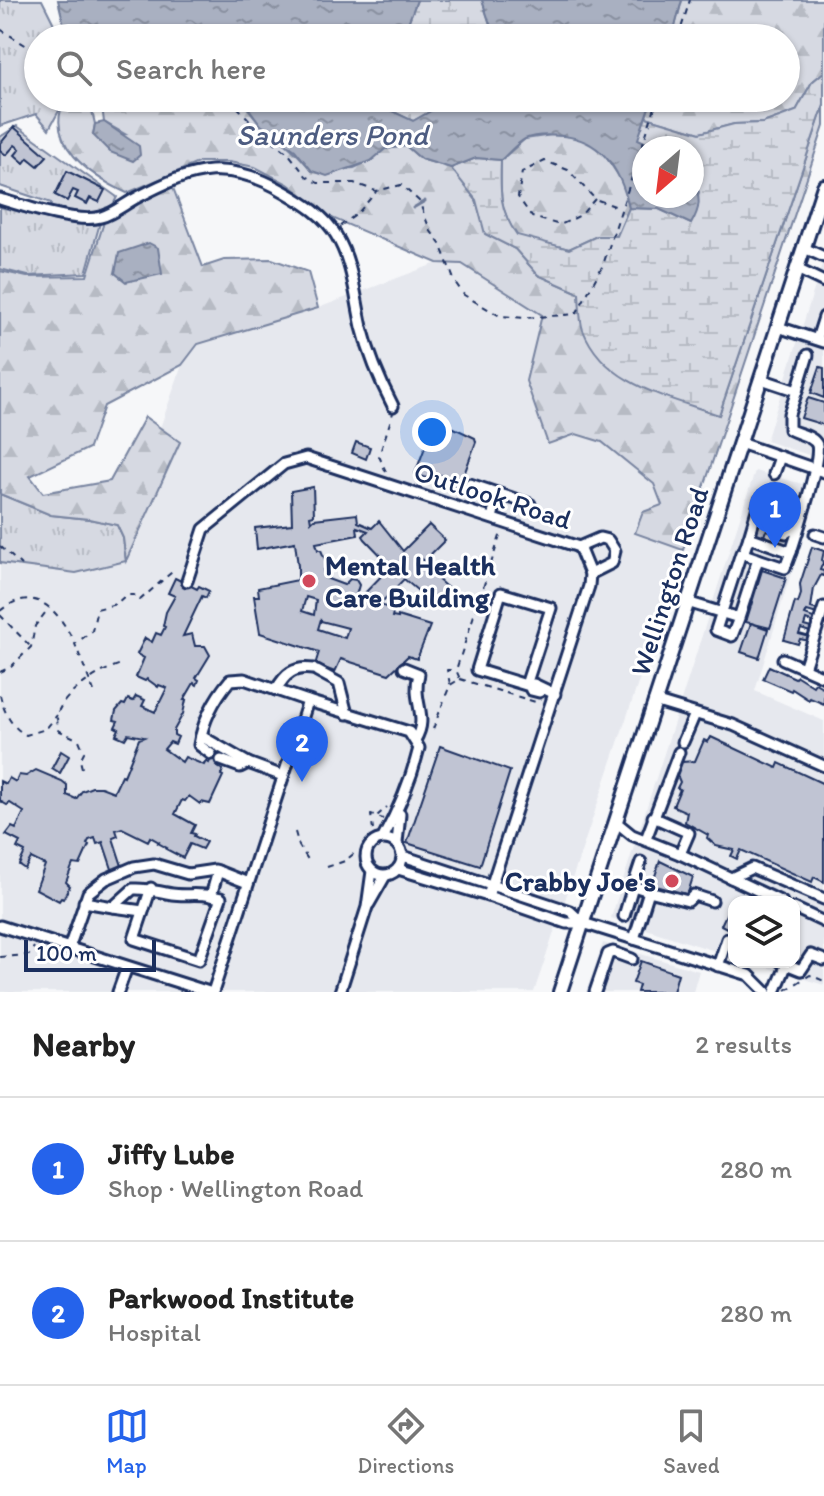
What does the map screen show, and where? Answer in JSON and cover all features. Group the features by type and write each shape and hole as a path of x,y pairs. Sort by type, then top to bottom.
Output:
{"main road":[{"name":"Wellington Road","path":"560,992 824,186"}],"street":[{"path":"0,199 55,215 99,218 172,179 209,170 226,170 265,180 311,209 334,230 347,257 370,356 394,407"},
{"path":"804,248 824,257"},
{"path":"797,269 824,282"},
{"path":"778,327 820,340 824,317"},
{"path":"743,554 785,568 793,532 819,471 815,441 792,432 789,427 789,414 808,355"},
{"path":"761,379 797,391"},
{"path":"740,443 819,471"},
{"path":"774,474 780,457"},
{"name":"Outlook Road","path":"187,581 204,529 284,464 306,458 579,547 590,574"},
{"path":"470,484 530,504"},
{"path":"492,518 498,494"},
{"path":"758,559 732,636 716,630 741,553 756,542 760,500 766,502"},
{"path":"781,506 802,514"},
{"path":"779,527 789,526 793,532"},
{"path":"488,896 555,694 590,574 612,563 615,551 608,540 600,538 579,547"},
{"path":"756,542 791,552"},
{"path":"528,685 551,608 501,593 477,670 528,685 534,684 555,694"},
{"path":"687,602 739,618"},
{"path":"804,668 824,607"},
{"path":"783,659 824,677"},
{"path":"404,668 419,674 415,688 422,726 415,740"},
{"path":"276,690 286,674 296,669 315,670 339,683 347,714"},
{"path":"211,754 199,745 202,727 230,680 244,679 409,732 415,740 419,748 400,807 383,838 370,844 366,851 365,858 372,871 367,907 340,992"},
{"path":"0,926 211,992 308,701"},
{"path":"654,701 733,725 824,766"},
{"path":"646,839 695,714"},
{"path":"201,736 248,763 283,776"},
{"path":"221,760 240,767 248,763"},
{"path":"367,907 385,876 398,869 403,856 397,843 400,807"},
{"path":"653,817 689,833 680,854"},
{"path":"616,822 632,835 769,896"},
{"path":"383,838 397,843"},
{"path":"403,856 570,911 583,923"},
{"path":"624,916 641,862"},
{"path":"69,948 88,893 106,879 134,867 154,864 188,874 218,871 248,883"},
{"path":"731,878 752,868 824,899"},
{"path":"398,869 566,923 583,923 749,975 766,992"},
{"path":"211,896 218,871"},
{"path":"372,871 385,876"},
{"path":"633,886 688,901 694,895 712,901"},
{"path":"113,907 133,889 151,888 174,895 198,893 221,898 199,960 134,939 151,888"},
{"path":"634,939 649,891"},
{"path":"84,902 143,911"},
{"path":"800,911 824,922"},
{"path":"718,966 728,940"},
{"path":"595,992 608,954 611,952 632,959"},
{"path":"796,968 801,970 811,955 824,960"},
{"path":"118,992 127,967"},
{"path":"775,992 782,968"}],"path":[{"path":"682,24 690,0"},
{"path":"0,29 24,44"},
{"path":"242,112 288,153 306,176 318,183 354,183 376,191 401,185 423,207 455,282 464,295 500,316 525,318 576,314 603,265 653,112"},
{"path":"595,199 581,215 560,225 532,217 518,197 522,172 545,161 568,170 595,199 621,208"},
{"path":"334,230 357,214 376,191"},
{"path":"386,472 379,456 394,407"},
{"path":"460,679 456,670 501,533"},
{"path":"0,546 21,565"},
{"path":"75,644 92,631 97,609 116,604 126,595 134,595 140,600 172,572"},
{"path":"31,647 0,613 13,601 24,598 50,607 62,619 94,692"},
{"path":"0,672 11,667 31,647 35,626 50,607"},
{"path":"0,695 10,720 18,731 26,735 46,729 65,700 106,668 122,664"},
{"path":"433,729 450,685 447,670 456,670"},
{"path":"450,685 460,679 539,703"},
{"path":"57,714 58,730 79,740 84,752 80,760 82,768"},
{"path":"376,817 388,807"},
{"path":"373,830 371,815 384,819"},
{"path":"295,832 299,846 309,861"},
{"path":"327,867 345,861 357,851"},
{"path":"0,957 29,955 36,945"},
{"path":"782,992 810,975 824,981"}],"shaded area":[{"path":"824,258 824,460 766,441"},
{"path":"437,263 462,263 543,316 526,381 548,444 576,434 602,442 654,484 662,506 643,513 636,533 683,550 534,992 0,992 0,563 76,573 126,561 179,442 160,428 182,365 198,344 318,308"},
{"path":"755,471 817,488 755,691 824,721 824,985 769,968 800,968 800,896 728,896 728,955 611,918"},
{"path":"603,943 699,971 693,992 586,992"}],"green space":[{"path":"0,0 42,0 54,24 24,24 24,112 58,112 49,129 36,114 0,126"},
{"path":"417,0 482,0 490,24 408,24"},
{"path":"682,0 824,0 824,72 812,82 800,104 800,24 676,24"},
{"path":"824,72 824,105 719,415 640,387 606,364 583,330 579,293 538,275 515,249 485,234 476,200 451,168 476,158 501,160 502,200 517,235 569,249 597,236 617,236 629,208 659,209 691,224 695,208 704,208 704,136 638,136 646,117 700,133 734,124 763,123 800,112 800,104 812,82"},
{"path":"824,105 824,126 683,550 635,533 643,512 662,505 654,484 602,442 576,434 548,444 526,381 542,315 462,264 437,263 332,218 288,184 255,167 229,162 200,162 127,193 99,178 74,156 60,129 60,114 92,112 93,135 125,134 104,122 103,112 250,112 312,171 354,168 385,149 406,146 421,159 451,168 476,200 486,234 515,249 538,275 579,293 583,329 686,403 719,415"},
{"path":"394,112 429,112 413,121"},
{"path":"648,112 793,112 763,123 734,124 700,133 646,117"},
{"path":"17,126 117,197 113,205 94,214 50,210 51,203 0,186 0,137"},
{"path":"552,135 578,137 600,148 624,184 629,208 617,236 597,236 569,249 517,236 502,200 501,160 525,139"},
{"path":"172,185 203,267 224,260 272,259 308,272 318,308 198,344 182,365 104,406 89,448 30,476 43,493 110,481 145,417 180,442 126,561 123,538 117,525 51,515 0,494 0,271 27,277 87,276 104,222"},
{"path":"0,207 61,222 100,223 86,273 28,276 0,269"},
{"path":"0,494 51,515 117,525 123,538 126,561 76,573 0,563"}],"water":[{"name":"Saunders Pond","path":"58,0 417,0 408,24 64,24"},
{"path":"482,0 682,0 676,24 490,24"},
{"name":"Saunders Pond","path":"251,112 394,112 413,121 429,112 647,112 639,136 632,136 632,208 698,208 691,224 659,209 629,208 621,182 608,160 589,144 563,136 529,137 501,160 476,158 451,168 421,159 406,146 385,149 371,161 327,176 312,171 295,150 261,125"},
{"path":"104,122 139,146 140,155 133,161 110,152 93,135 95,124"},
{"path":"149,243 158,248 162,274 126,282 115,273 119,253"}],"building":[{"path":"14,127 47,156 38,166 28,158 24,163 15,155 20,149 15,145 6,155 0,150 0,144"},
{"path":"67,171 105,190 99,202 90,198 87,204 75,198 78,192 73,190 67,201 55,195"},
{"path":"820,367 824,368 824,398 811,393"},
{"path":"808,398 824,403 824,425 801,418"},
{"path":"432,424 446,428 448,425 475,438 459,488 441,483 443,476 437,474 435,481 415,474"},
{"path":"356,442 370,447 366,459 352,453"},
{"path":"771,484 791,491 788,501 784,499 780,510 785,512 777,533 766,530 764,536 756,533"},
{"name":"Mental Health Care Building","path":"313,487 314,515 310,516 311,522 314,519 357,514 358,522 372,528 379,521 403,551 429,525 445,540 417,564 452,592 437,607 404,579 379,605 394,609 392,617 430,626 417,659 408,656 389,674 341,659 335,672 322,667 321,671 315,665 319,652 260,633 254,596 259,596 258,588 298,580 298,566 295,542 257,549 255,528 292,524 291,491","holes":["357,527 368,531 363,536 391,566 360,598 356,596 355,599 359,585 356,580 350,579 344,585 325,578 323,570 327,570 326,562 316,543 358,535","306,597 316,600 314,615 302,611","321,619 348,628 345,638 318,629"]},
{"path":"812,547 824,551 824,566 820,570 824,571 824,576 821,575 814,588 811,608 818,610 817,614 807,611 805,615 816,619 814,623 806,620 804,626 811,628 810,632 801,629 799,634 810,637 809,641 800,639 798,644 784,640 795,602 798,603 801,594 800,584"},
{"path":"762,570 786,578 770,628 746,622"},
{"path":"175,578 197,589 199,586 209,591 206,598 202,596 183,636 192,634 195,646 205,646 210,655 196,678 199,680 197,685 194,683 184,700 183,714 174,730 174,735 178,737 175,744 170,742 164,749 182,762 185,757 204,765 206,761 209,763 217,747 224,750 216,766 223,770 223,776 210,804 200,804 189,796 182,800 175,814 195,825 191,833 206,842 202,849 190,844 183,858 150,837 148,841 122,828 116,830 118,836 113,838 123,869 113,872 103,842 97,844 95,838 89,840 80,865 73,864 66,882 70,886 59,901 36,889 45,865 31,858 25,869 19,865 25,852 17,848 20,842 6,835 12,827 16,829 24,812 0,801 0,781 6,784 9,778 16,782 19,775 26,776 36,770 62,781 67,785 67,795 76,799 82,791 92,787 114,792 139,739 144,737 128,734 125,739 116,735 119,729 115,727 118,721 114,720 116,711 136,696 145,700 142,706 155,712 167,688 136,677 144,658 137,654 145,638 152,642 156,633 161,635 165,627 166,612 175,596 168,593"},
{"path":"751,623 768,629 759,658 741,652"},
{"path":"769,666 824,688 824,704 763,679"},
{"path":"711,737 777,768 779,763 824,784 824,882 814,877 812,882 741,850 737,859 731,856 734,850 716,846 707,838 708,835 685,822 687,812 673,806 680,789 677,788 680,782 678,767 682,762 695,761 704,740 708,742"},
{"path":"440,746 510,771 480,866 407,843"},
{"path":"61,751 69,756 60,773 52,768"},
{"name":"Crabby Joe's","path":"660,861 693,877 687,896 652,885"},
{"path":"728,910 728,929 721,925"},
{"path":"641,961 678,974 673,992 637,992 639,985 633,983"}],"waterway":[{"path":"413,208 425,201"}],"tunnel":[{"path":"761,517 781,523"},
{"path":"758,524 778,531"}],"place":[{"name":"Jiffy Lube","path":"775,548"},
{"name":"Mental Health Care Building","path":"309,581"},
{"name":"Parkwood Institute","path":"302,782"},
{"name":"Crabby Joe's","path":"672,881"}]}
